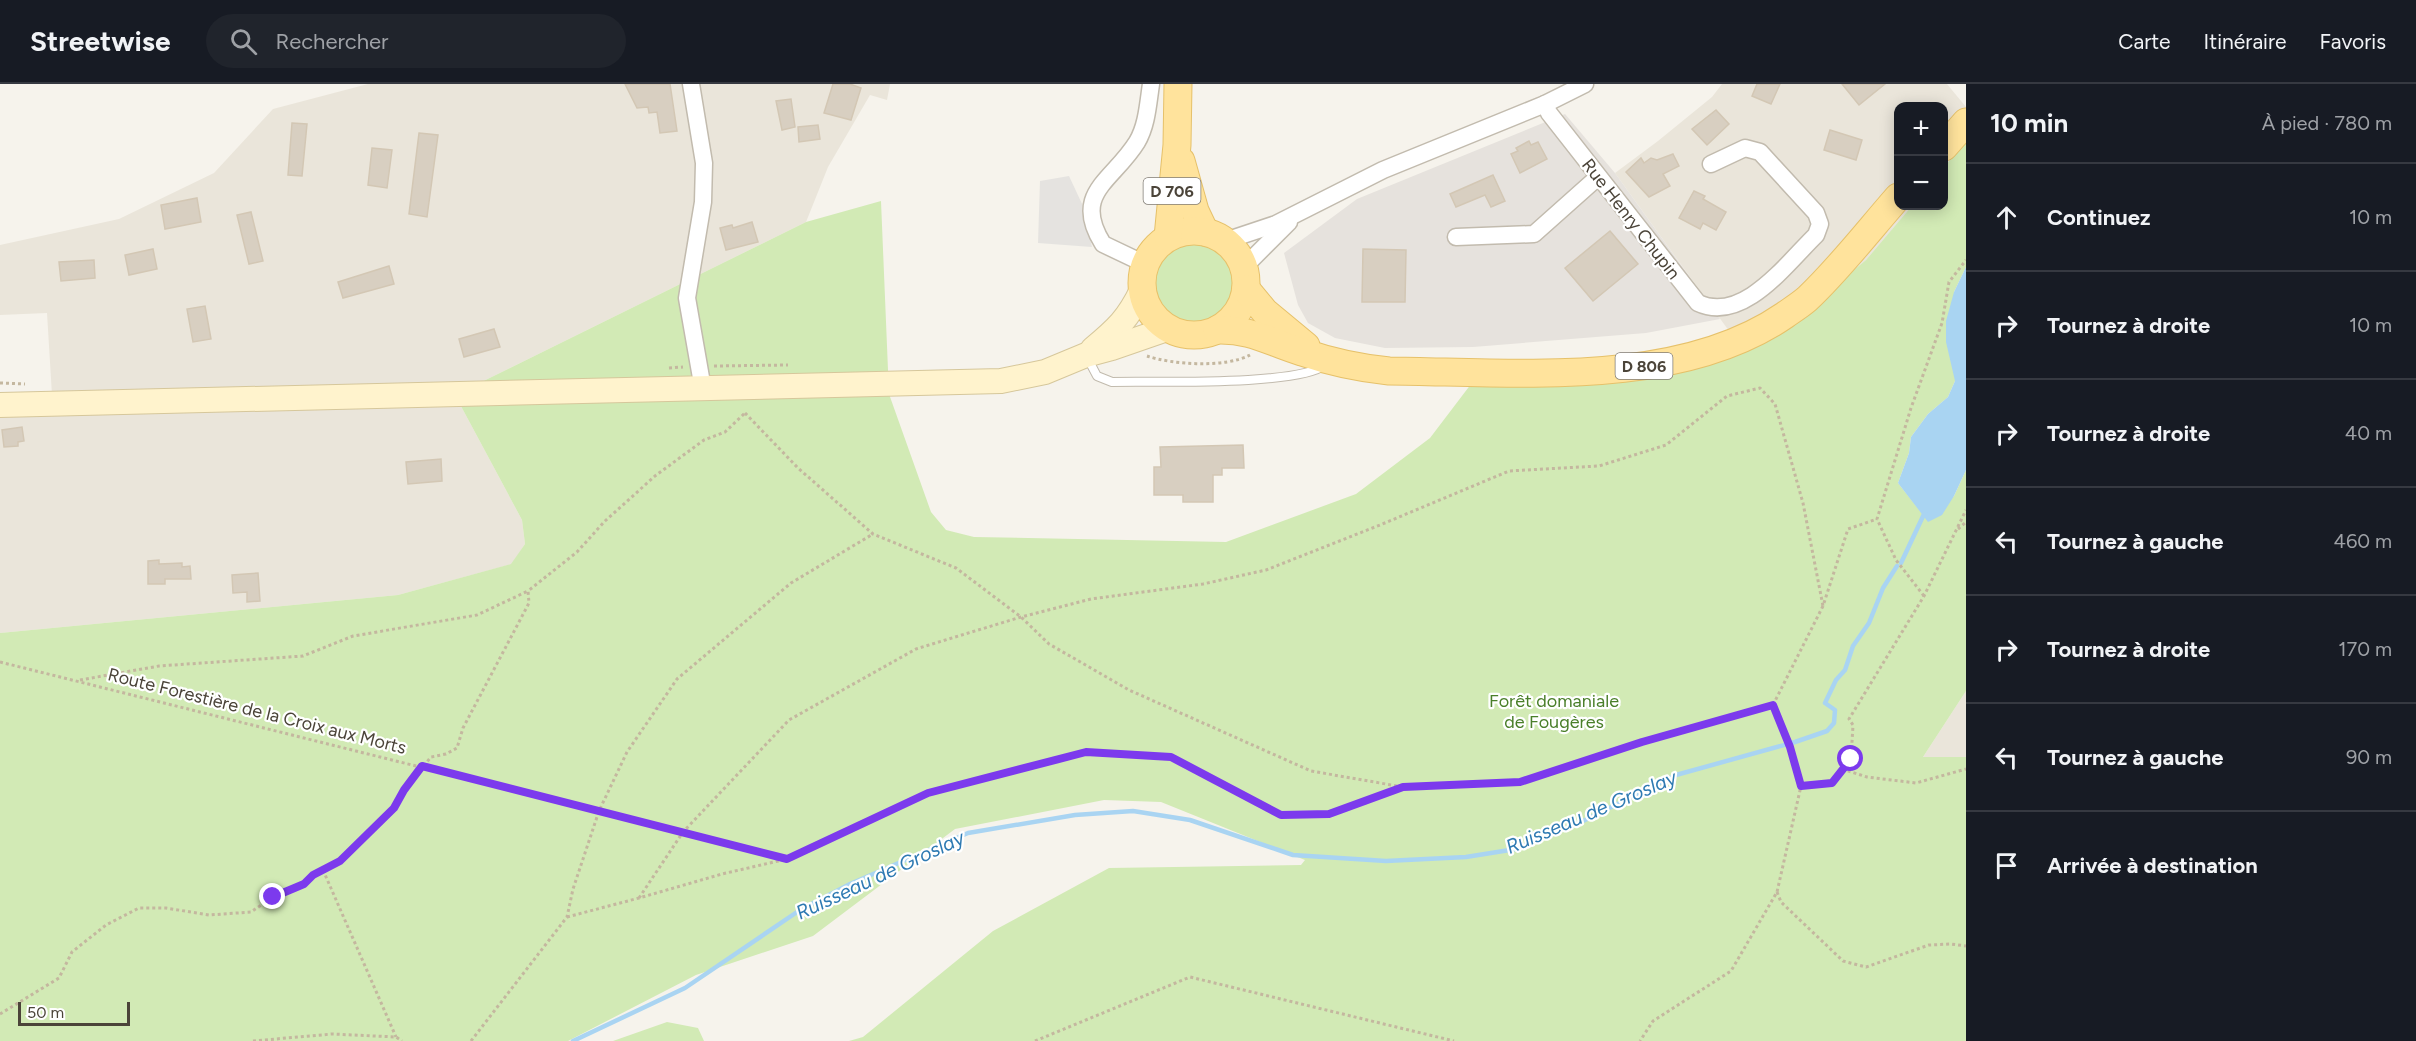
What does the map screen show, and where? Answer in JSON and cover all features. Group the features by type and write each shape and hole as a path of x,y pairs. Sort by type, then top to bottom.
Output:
{"main road":[{"name":"D 706","path":"1168,237 1177,145 1178,84"},
{"path":"1948,142 1966,122"},
{"name":"D 706","path":"1177,145 1195,211 1215,236"},
{"name":"D 806","path":"1217,330 1253,333 1324,359 1360,368 1389,371 1565,372 1659,364 1727,346 1766,328 1806,300 1894,203"},
{"path":"1086,355 1131,314 1143,277 1154,248 1168,237 1183,232 1215,236 1233,248 1245,278 1239,309 1233,318 1217,330 1197,336 1167,329 1149,311 1143,277"},
{"name":"D 806","path":"1245,278 1265,312 1324,359"},
{"path":"0,405 1001,381 1045,372 1086,355 1167,329"}],"street":[{"path":"691,84 704,163 703,202 687,297 703,389"},
{"path":"1143,277 1103,244 1090,216 1095,194 1124,161 1138,140 1146,120 1151,84"},
{"path":"1215,236 1260,230 1299,214 1383,170 1545,104 1585,84"},
{"name":"Rue Henry Chupin","path":"1545,104 1549,113 1598,177 1698,303 1707,307 1731,307 1751,298 1816,235 1820,224 1816,213 1760,152 1745,148 1711,164"},
{"path":"1456,237 1534,234 1598,177"},
{"path":"1245,278 1299,214"}],"lane":[{"path":"1086,355 1097,376 1113,382 1263,379 1316,372 1324,359"}],"path":[{"path":"1924,596 1896,560 1877,519 1911,408 1942,323 1949,282 1966,260"},
{"path":"639,898 683,832 789,720 916,649 1091,599 1203,584 1266,570 1509,471 1599,466 1666,445 1727,396 1760,388 1775,404 1803,503 1822,606"},
{"path":"77,680 159,666 303,656 353,636 477,615 528,591 576,552 605,521 655,476 704,440 725,432 745,413 798,468 873,534 956,568 1022,617 1049,644 1150,700 1311,771 1403,787 1520,782 1642,742 1773,705 1822,606 1848,529 1877,519"},
{"path":"1801,786 1832,783 1851,759 1853,726 1849,719 1924,596 1966,510"},
{"path":"1955,530 1966,522"},
{"path":"471,1041 567,917 573,889 599,811 627,752 677,679 791,583 873,534"},
{"path":"0,1014 59,978 72,952 106,925 139,908 166,908 209,915 251,912 273,897 304,884 340,861 394,808 404,790 431,757 446,754 457,748 463,728 529,603 528,591"},
{"name":"Route Forestière de la Croix aux Morts","path":"0,662 787,859"},
{"path":"1641,1041 1653,1021 1731,971 1777,892 1801,786 1787,738 1773,705"},
{"path":"567,917 722,874 787,859 928,793 1086,752 1171,757 1281,815 1329,814 1403,787"},
{"path":"1842,770 1868,777 1916,783 1966,769"},
{"path":"323,870 396,1037"},
{"path":"1777,892 1780,902 1843,962 1866,967 1929,945 1966,946"},
{"path":"1035,1041 1190,977 1454,1041"},
{"path":"254,1041 332,1034 396,1037 402,1041"}],"shaded area":[{"path":"368,84 890,84 887,100 870,95 828,167 806,222 455,395 522,520 525,544 512,564 398,595 0,633 0,395 52,395 47,313 0,315 0,245 119,219 214,173 273,109"},
{"path":"1722,84 1947,84 1966,107 1966,142 1948,164 1948,102 1894,102 1894,210 1910,210 1866,260 1779,332 1742,349 1615,173 1712,97"},
{"path":"1565,114 1615,173 1720,319 1646,333 1473,347 1385,348 1335,338 1308,323 1298,305 1284,253 1357,199"},
{"path":"1069,176 1083,206 1092,247 1038,243 1040,181"},
{"path":"1966,691 1966,757 1923,757"}],"green space":[{"name":"Forêt domaniale de Fougères","path":"1966,141 1966,267 1954,292 1955,381 1948,397 1928,414 1911,437 1909,453 1898,483 1928,521 1954,496 1966,470 1966,691 1923,757 1966,757 1966,1041 849,1041 863,1037 993,931 1109,868 1301,865 1305,860 1161,802 1104,800 955,829 813,936 696,975 568,1041 0,1041 0,633 398,595 511,564 525,544 522,520 455,395 806,222 881,201 889,394 931,512 946,530 974,537 1226,542 1356,494 1430,438 1484,367 1697,369 1779,332 1866,260 1909,210 1948,210 1948,162"},
{"path":"1194,241 1210,244 1224,253 1233,267 1236,283 1233,299 1224,313 1210,322 1194,325 1178,322 1164,313 1155,299 1152,283 1155,267 1164,253 1178,244"},
{"path":"667,1022 698,1028 704,1041 613,1041"}],"water":[{"path":"1966,267 1966,470 1942,515 1928,522 1898,483 1909,453 1911,437 1928,414 1948,397 1955,381 1946,342 1946,321 1954,292"}],"building":[{"path":"625,84 670,84 677,131 660,133 657,112 649,113 648,107 637,108"},
{"path":"833,84 850,84 861,88 851,120 824,113"},
{"path":"1757,84 1780,84 1771,104 1752,96"},
{"path":"1842,84 1885,84 1859,105"},
{"path":"791,99 795,127 782,130 776,101"},
{"path":"1716,110 1729,124 1707,145 1692,129"},
{"path":"292,123 307,124 302,176 288,175"},
{"path":"818,125 820,139 799,142 798,127"},
{"path":"1830,130 1862,140 1856,160 1824,150"},
{"path":"419,133 438,135 427,217 409,214"},
{"path":"1529,141 1531,145 1538,142 1547,159 1520,173 1511,154 1518,151 1516,148"},
{"path":"372,148 392,150 387,188 368,185"},
{"path":"1673,154 1679,166 1663,174 1670,186 1649,197 1626,172 1641,158 1644,163 1651,158 1657,160"},
{"path":"1493,175 1505,201 1491,207 1485,195 1456,207 1450,194"},
{"path":"1694,191 1705,196 1703,199 1726,212 1716,230 1703,223 1700,229 1679,218"},
{"path":"197,198 201,222 165,229 161,205"},
{"path":"251,212 263,261 249,264 237,215"},
{"path":"752,222 758,242 726,250 720,228 732,225 733,228"},
{"path":"1610,231 1638,264 1593,301 1565,268"},
{"path":"153,249 157,269 129,275 125,255"},
{"path":"1363,249 1406,250 1405,302 1362,302"},
{"path":"94,260 95,278 61,281 59,262"},
{"path":"389,266 394,284 343,298 338,282"},
{"path":"205,306 211,339 193,342 187,309"},
{"path":"494,329 500,347 464,357 459,339"},
{"path":"22,427 24,441 18,442 18,446 4,447 2,430"},
{"path":"1243,445 1244,468 1222,468 1222,475 1213,475 1213,502 1183,502 1183,495 1154,495 1154,467 1161,467 1160,447"},
{"path":"441,459 442,481 408,484 406,462"},
{"path":"159,560 159,564 182,563 182,567 190,566 191,579 165,579 165,584 148,584 148,561"},
{"path":"258,573 260,601 247,602 247,592 233,593 232,575"}],"waterway":[{"name":"Ruisseau de Groslay","path":"1901,563 1925,512"},
{"name":"Ruisseau de Groslay","path":"573,1041 685,988 800,910 850,884 968,833 1075,815 1133,811 1190,820 1293,855 1386,861 1466,857 1516,849 1581,822 1676,775 1827,731 1834,723 1835,710 1825,703 1836,680 1845,670 1853,646 1869,623 1883,588 1897,566"}],"route":[{"path":"273,897 304,884 313,875 340,861 394,808 422,766 787,859 928,793 1086,752 1171,757 1230,786 1281,815 1329,814 1403,787 1520,782 1642,742 1773,705 1790,747 1801,786 1832,783 1851,759"}]}
